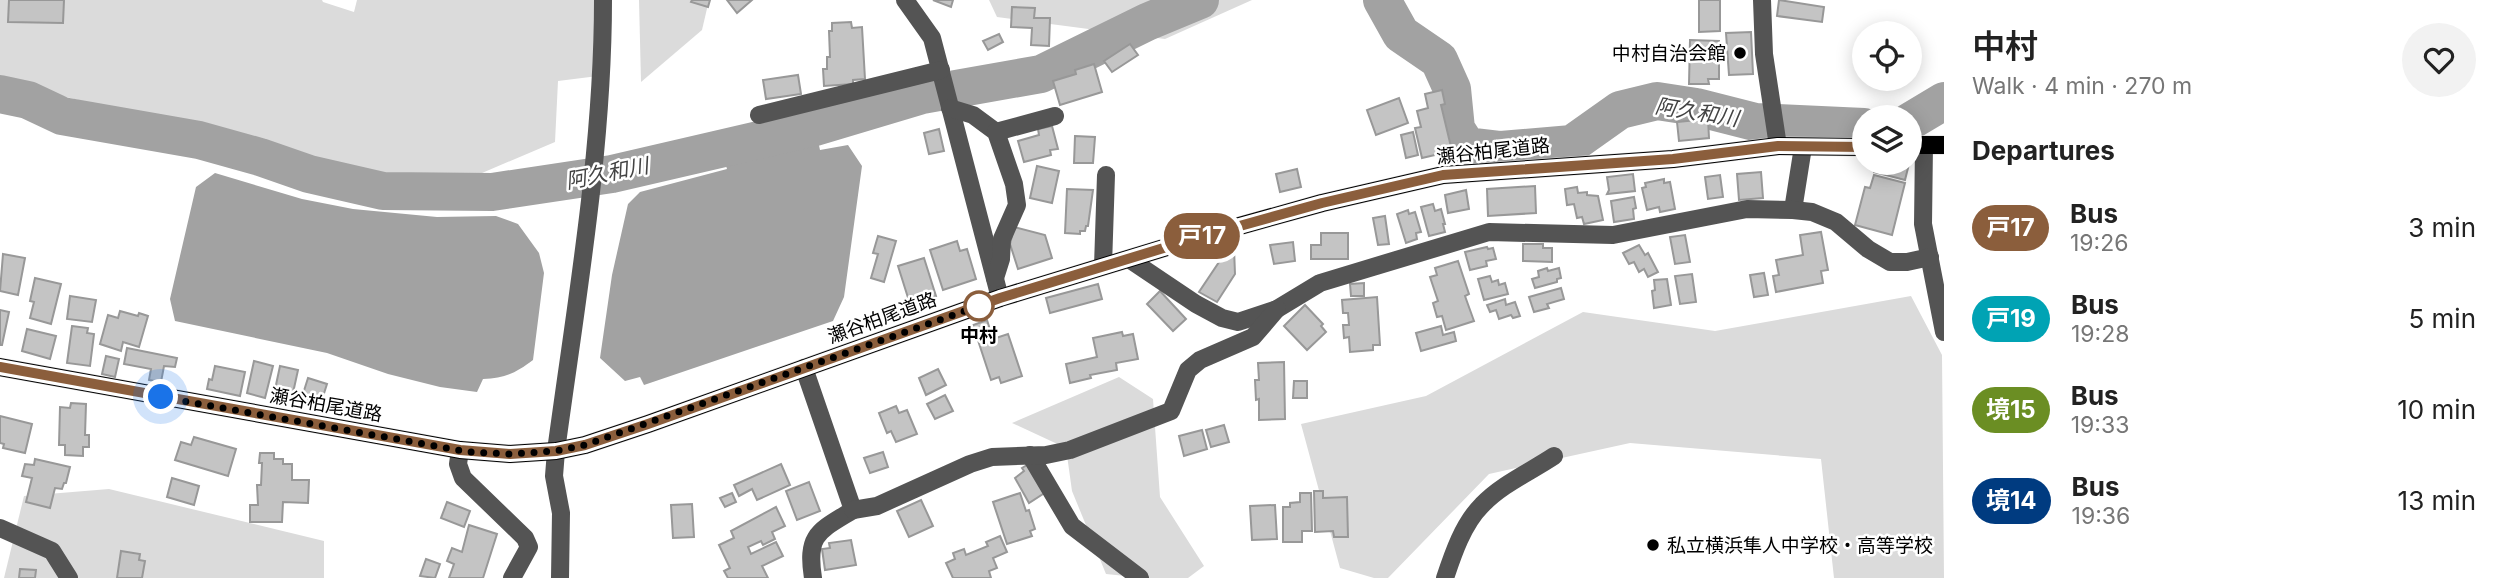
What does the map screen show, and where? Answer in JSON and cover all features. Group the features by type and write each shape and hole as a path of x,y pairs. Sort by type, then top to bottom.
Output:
{"main road":[{"name":"瀬谷柏尾道路","path":"0,367 460,450 510,454 556,451 585,445 648,424 1000,298 1322,203 1443,175 1673,159 1777,140 1803,147 1852,147"},
{"path":"1922,145 1944,145"}],"street":[{"path":"560,578 561,513 554,476 594,162 603,69 603,0"},
{"path":"905,0 932,38 1000,298"},
{"path":"1762,0 1764,54 1777,140"},
{"path":"759,115 942,74"},
{"path":"950,106 973,115 996,132 1007,160 1017,205 1002,239 1001,258 994,279"},
{"path":"996,132 1055,116"},
{"path":"1793,210 1803,147"},
{"path":"1103,266 1107,175"},
{"path":"1919,175 1923,225 1944,332"},
{"path":"1129,258 1196,304 1222,318 1238,322 1277,309 1320,283 1482,233 1613,235 1747,209 1793,210 1812,212 1836,222 1868,249 1890,262 1907,262 1930,257"},
{"path":"813,578 809,558 817,533 853,510 877,506 970,464 992,457 1046,455 1070,450 1171,411 1188,370 1200,360 1253,337 1277,309"},
{"path":"804,368 853,510"},
{"path":"460,450 458,464 463,478 525,538 529,547 512,578"},
{"path":"1030,455 1072,526 1140,578"},
{"path":"1445,578 1457,547 1480,506 1506,485 1553,456"},
{"path":"0,528 52,551 69,578"}],"shaded area":[{"path":"0,0 322,0 354,12 357,0 594,0 598,76 558,81 555,142 482,173 396,177 0,81"},
{"path":"639,0 709,0 702,30 641,82"},
{"path":"989,0 1252,0 1165,39 997,17"},
{"path":"815,127 820,150 848,145 862,166 844,297 833,321 644,385 640,377 625,381 600,358 612,275 628,204 640,192 727,169 721,150"},
{"path":"215,173 302,199 353,209 437,217 496,216 518,224 539,253 544,273 533,360 510,374 483,379 477,392 440,387 388,374 327,353 175,321 170,299 196,187"},
{"path":"1911,296 1942,355 1944,578 1834,578 1821,459 1630,443 1489,474 1388,578 1374,578 1340,568 1301,424 1426,396 1583,312 1715,331"},
{"path":"1119,377 1153,399 1160,497 1204,566 1188,578 1106,574 1072,491 1066,448 1012,423"},
{"path":"109,489 324,541 324,578 4,578 24,496"}],"building":[{"path":"9,0 64,0 63,23 8,22"},
{"path":"710,0 708,7 691,2"},
{"path":"727,0 752,0 737,13"},
{"path":"933,0 953,0 951,7"},
{"path":"1699,0 1720,0 1720,31 1699,32"},
{"path":"1779,0 1824,7 1822,22 1777,16"},
{"path":"1012,7 1035,8 1034,18 1050,18 1049,46 1031,45 1032,28 1011,27"},
{"path":"851,22 852,28 862,27 865,79 853,80 853,84 824,86 823,69 827,69 827,57 830,57 829,31 832,31 832,23"},
{"name":"中村自治会館","path":"1751,32 1753,74 1729,75 1726,33"},
{"path":"999,34 1003,42 988,50 983,41"},
{"path":"1690,40 1719,41 1719,79 1708,79 1709,84 1689,84"},
{"path":"1130,44 1138,55 1112,72 1104,61"},
{"path":"1094,64 1102,92 1060,105 1053,81 1076,74 1075,70"},
{"path":"798,75 801,94 766,99 763,80"},
{"path":"1442,90 1445,104 1441,105 1452,151 1422,158 1415,128 1421,127 1417,111 1428,108 1425,94"},
{"path":"1399,98 1408,123 1376,135 1367,110"},
{"path":"1708,119 1709,138 1679,141 1677,122"},
{"path":"1052,126 1058,149 1050,150 1051,155 1024,162 1018,141 1039,135 1038,129"},
{"path":"939,129 944,151 929,154 924,133"},
{"path":"1413,132 1418,155 1406,158 1401,135"},
{"path":"1075,136 1095,137 1093,163 1074,163"},
{"path":"1037,166 1059,171 1052,203 1030,198"},
{"path":"1297,169 1301,187 1280,192 1276,174"},
{"path":"1761,172 1763,198 1739,200 1737,174"},
{"path":"1633,174 1635,191 1607,194 1607,177"},
{"path":"1720,175 1723,197 1708,199 1705,177"},
{"path":"1874,175 1905,183 1892,235 1855,225 1865,187 1870,188"},
{"path":"1886,175 1906,175 1905,180"},
{"path":"1664,179 1664,183 1670,182 1675,209 1660,212 1659,207 1647,210 1642,188 1646,187 1645,183"},
{"path":"1535,186 1536,213 1488,216 1487,189"},
{"path":"1577,187 1578,193 1587,192 1587,195 1598,196 1603,220 1584,224 1582,217 1577,218 1574,204 1567,205 1565,189"},
{"path":"1067,189 1093,190 1088,226 1085,231 1080,231 1080,234 1065,233"},
{"path":"1466,190 1469,209 1448,213 1445,195"},
{"path":"1634,197 1634,219 1614,222 1611,201"},
{"path":"1433,204 1435,211 1441,209 1445,232 1429,236 1421,207"},
{"path":"1408,210 1409,214 1415,212 1421,232 1416,233 1417,239 1406,243 1397,214"},
{"path":"1385,216 1389,244 1378,245 1373,218"},
{"path":"1014,227 1045,235 1052,258 1018,269 1010,244"},
{"path":"1821,232 1828,270 1821,271 1823,283 1776,292 1773,276 1779,275 1776,260 1803,255 1800,235"},
{"path":"1321,233 1348,233 1348,259 1311,259 1311,245 1321,245"},
{"path":"1685,235 1690,262 1675,264 1670,237"},
{"path":"878,236 896,241 884,282 871,278 878,254 873,253"},
{"path":"957,241 960,251 967,249 976,279 943,290 930,250"},
{"path":"1293,242 1295,261 1274,264 1270,245"},
{"path":"1523,244 1543,244 1543,248 1552,248 1552,262 1523,261"},
{"path":"1639,245 1645,255 1648,253 1658,272 1648,277 1644,269 1639,272 1634,262 1629,264 1623,253"},
{"path":"1234,248 1235,274 1217,302 1199,292 1219,262 1216,252"},
{"path":"1493,248 1496,259 1486,261 1487,266 1470,270 1465,252"},
{"path":"3,254 25,258 18,295 0,291"},
{"path":"924,258 936,296 910,304 898,266"},
{"path":"1458,261 1469,294 1465,296 1474,321 1446,330 1442,316 1437,317 1433,303 1438,301 1430,277 1437,275 1435,268"},
{"path":"1547,268 1548,271 1559,268 1561,278 1557,279 1557,282 1535,288 1532,279 1539,277 1538,271"},
{"path":"1764,273 1768,295 1754,297 1750,275"},
{"path":"1692,274 1696,302 1680,304 1675,276"},
{"path":"1490,276 1492,282 1498,280 1499,285 1505,283 1508,294 1484,300 1478,279"},
{"path":"35,278 61,284 51,324 30,318 34,302 30,301"},
{"path":"1667,279 1671,305 1654,308 1654,280"},
{"path":"1364,283 1364,296 1351,296 1350,284"},
{"path":"1098,284 1102,299 1050,313 1046,298"},
{"path":"1561,288 1564,299 1547,304 1549,308 1534,312 1529,297"},
{"path":"1160,291 1186,319 1173,331 1147,304"},
{"path":"70,296 96,300 92,322 67,319"},
{"path":"1377,297 1380,345 1373,345 1373,350 1350,352 1349,337 1344,338 1343,325 1349,325 1348,313 1343,313 1342,300"},
{"path":"1505,299 1506,305 1515,302 1520,316 1513,318 1511,315 1499,319 1496,310 1490,312 1487,305"},
{"path":"1305,305 1323,324 1321,326 1326,332 1307,350 1284,326"},
{"path":"0,310 9,312 2,345 0,345"},
{"path":"120,311 148,316 139,347 123,342 121,351 100,344 108,315 118,318"},
{"path":"987,320 993,339 1008,334 1022,376 1001,383 999,377 991,380 973,325"},
{"path":"72,326 88,328 87,333 94,334 90,366 67,363"},
{"path":"1441,326 1443,335 1454,332 1456,341 1421,351 1416,333"},
{"path":"27,329 56,336 50,359 22,351"},
{"path":"1122,332 1123,336 1133,334 1138,359 1116,363 1117,370 1090,375 1091,378 1070,383 1066,364 1097,357 1093,338"},
{"path":"127,348 177,358 175,367 164,366 161,382 149,380 151,369 124,364"},
{"path":"106,356 119,359 115,377 102,374"},
{"path":"254,361 273,366 265,398 247,393"},
{"path":"1284,362 1285,419 1259,420 1255,380 1259,380 1258,363"},
{"path":"215,366 245,372 240,396 207,389"},
{"path":"280,366 298,370 291,402 273,399"},
{"path":"938,369 946,385 926,395 919,378"},
{"path":"308,378 327,384 319,409 307,405 309,399 302,397"},
{"path":"1294,381 1307,381 1307,398 1293,398"},
{"path":"945,395 953,411 935,419 927,404"},
{"path":"71,403 86,404 85,435 89,435 89,447 83,447 83,456 65,455 65,445 59,445 60,407 70,408"},
{"path":"896,406 899,413 907,410 917,434 896,442 891,431 887,433 879,413"},
{"path":"0,416 32,424 25,453 3,448 4,444 0,443"},
{"path":"1224,425 1229,442 1211,447 1206,430"},
{"path":"1202,430 1207,449 1184,456 1179,436"},
{"path":"194,437 236,449 228,476 175,460 181,442 191,445"},
{"path":"883,452 888,467 870,473 864,458"},
{"path":"260,453 274,453 274,459 283,459 283,464 292,464 292,480 309,480 308,503 283,502 282,522 250,522 250,505 258,505 257,485 261,485"},
{"path":"35,459 70,467 62,489 55,488 50,508 26,502 32,478 22,476 25,464 34,465"},
{"path":"781,464 790,485 757,500 752,489 739,496 734,485"},
{"path":"1027,465 1046,492 1029,503 1015,478"},
{"path":"172,478 199,486 194,505 167,497"},
{"path":"809,482 820,511 797,520 786,491"},
{"path":"1314,491 1323,491 1323,498 1347,497 1348,537 1334,537 1333,531 1315,532"},
{"path":"732,493 736,502 725,507 720,498"},
{"path":"1020,493 1035,529 1030,531 1032,536 1007,544 993,502"},
{"path":"1300,493 1311,493 1312,531 1302,531 1302,542 1283,542 1283,507 1300,502"},
{"path":"921,500 933,526 909,537 897,511"},
{"path":"447,502 470,511 464,527 441,518"},
{"path":"692,504 694,537 673,538 671,505"},
{"path":"1275,505 1277,539 1252,540 1250,506"},
{"path":"776,507 785,526 772,532 775,539 763,545 761,541 748,547 751,554 776,542 783,556 762,566 768,578 728,578 724,571 730,568 719,545 734,538 731,531"},
{"path":"469,525 497,534 483,578 449,578 454,564 447,561 452,548 462,552"},
{"path":"1000,536 1007,552 993,558 997,568 989,571 991,578 953,578 946,563 955,559 953,553 964,549 966,555 988,546 986,542"},
{"path":"851,540 856,565 825,570 822,549 830,548 829,543"},
{"path":"121,551 140,554 139,560 145,561 142,578 117,578"},
{"path":"426,559 440,564 435,578 420,576"},
{"path":"20,569 36,570 35,578 19,578"}],"waterway":[{"name":"阿久和川","path":"0,94 28,100 62,116 199,140 309,174 383,191 492,192 612,174 815,127 922,95 1041,74 1147,22 1200,0"},
{"name":"阿久和川","path":"1382,0 1401,34 1439,60 1452,89 1456,129 1467,146 1501,150 1572,144 1620,110 1657,101 1696,107 1755,122 1852,126"},
{"name":"阿久和川","path":"1922,114 1944,101"}],"bus line":[{"name":"戸17","path":"0,367 469,452 510,454 556,451 585,445 648,424 1000,298 1322,203 1443,175 1673,159 1778,146 1852,147"}],"place":[{"name":"中村自治会館","path":"1740,53"},
{"name":"中村","path":"979,306"},
{"name":"私立横浜隼人中学校・高等学校","path":"1653,545"}],"route":[{"path":"161,397 469,452 510,454 556,451 585,445 648,424 979,306"}]}
